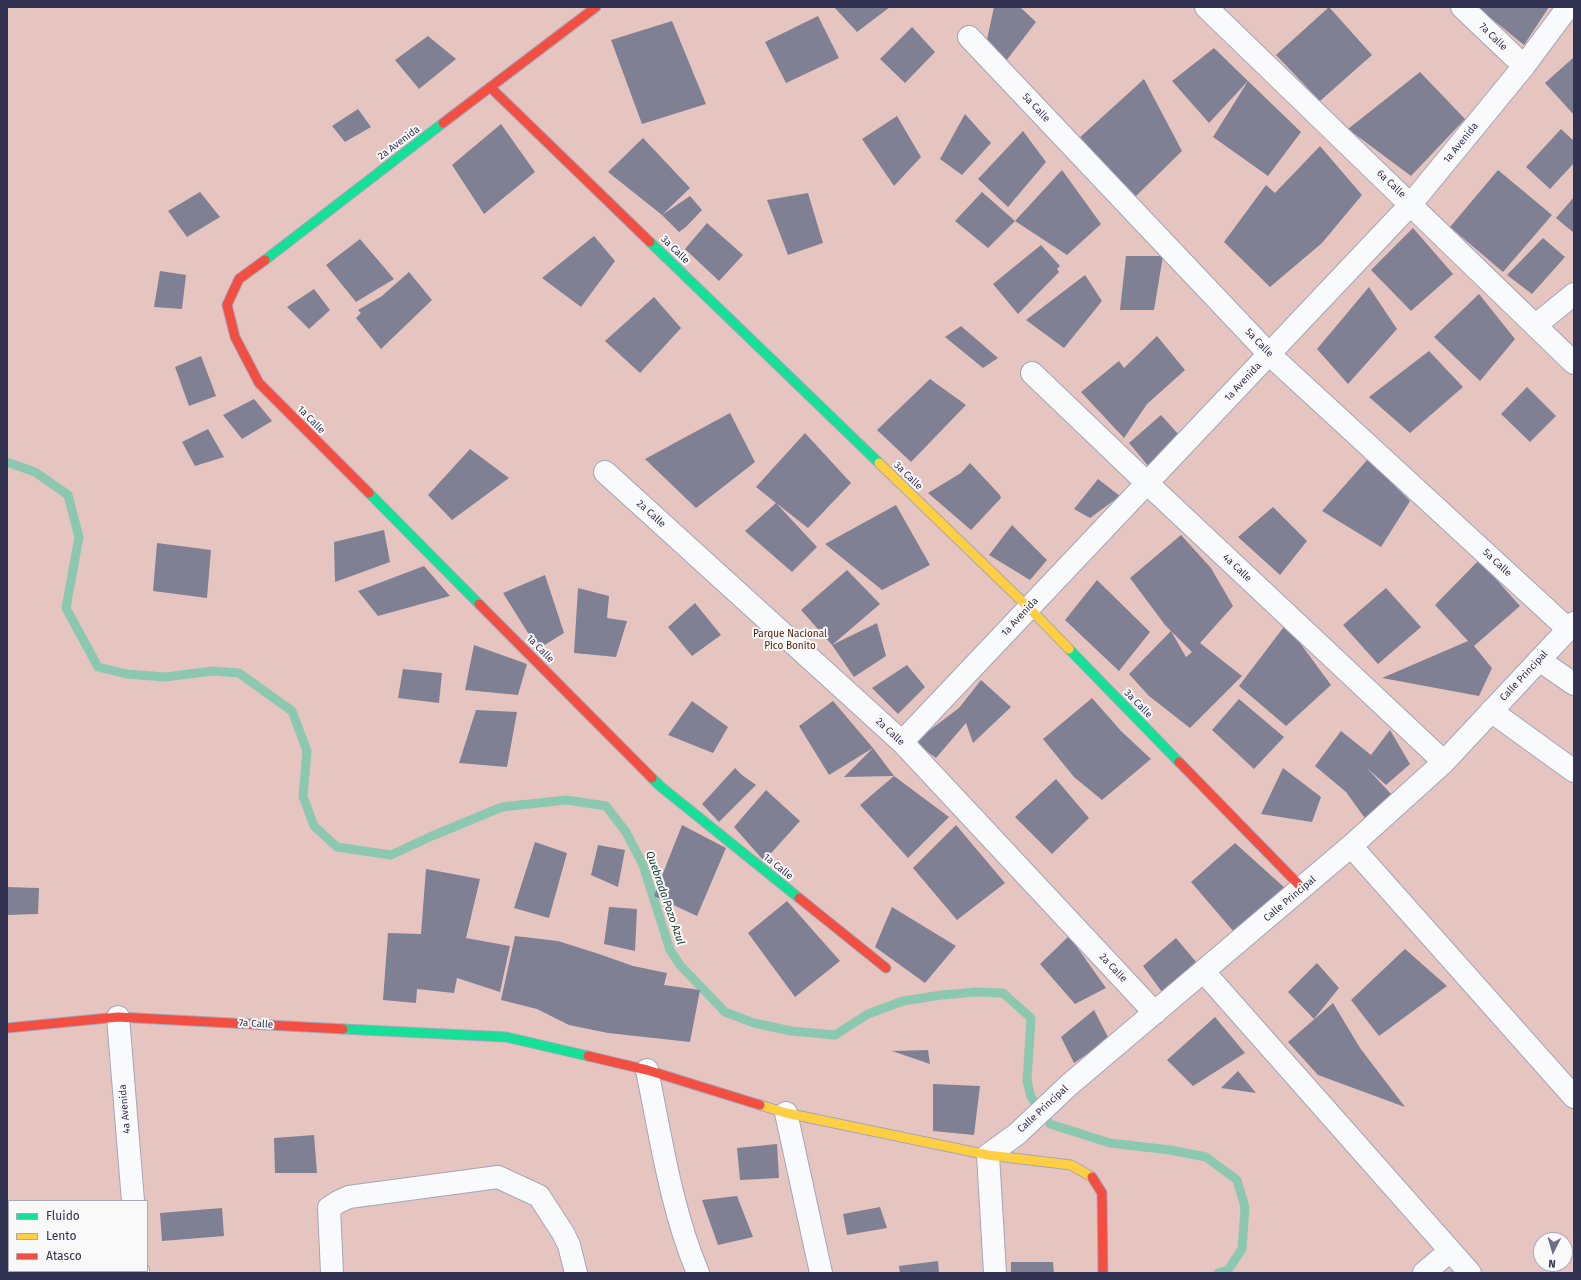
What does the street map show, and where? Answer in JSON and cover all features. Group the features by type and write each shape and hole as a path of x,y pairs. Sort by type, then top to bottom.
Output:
{"street":[{"name":"2a Avenida","path":"227,305 239,279 596,7"},
{"name":"6a Calle","path":"1206,7 1574,363"},
{"name":"7a Calle","path":"1462,7 1524,66"},
{"name":"1a Avenida","path":"902,742 1411,204 1524,66 1568,7"},
{"name":"5a Calle","path":"969,37 1269,354 1571,626"},
{"name":"3a Calle","path":"490,87 1029,608 1302,888"},
{"path":"1536,325 1574,294"},
{"name":"1a Calle","path":"227,305 235,337 259,383 660,786 886,968"},
{"name":"4a Calle","path":"1032,373 1444,762"},
{"name":"2a Calle","path":"605,472 902,742 1155,1013"},
{"name":"Calle Principal","path":"988,1155 1016,1134 1069,1085 1351,846 1444,762 1571,626"},
{"path":"1539,660 1574,684"},
{"path":"1491,711 1574,771"},
{"path":"1351,846 1574,1097"},
{"path":"1204,972 1470,1273"},
{"name":"7a Calle","path":"7,1028 118,1017 506,1037 647,1070 786,1113 988,1155 1070,1165 1092,1176 1102,1193 1103,1273"},
{"name":"4a Avenida","path":"118,1017 132,1200"},
{"path":"647,1070 672,1189 689,1254 698,1273"},
{"path":"786,1113 821,1273"},
{"path":"988,1155 995,1273"},
{"path":"332,1273 329,1208 338,1202 349,1197 498,1177 539,1196 563,1232 569,1245 576,1273"},
{"path":"1424,1273 1450,1251"}],"green space":[{"name":"Parque Nacional Pico Bonito","path":"7,7 1574,7 1574,1273 7,1273"}],"building":[{"path":"834,7 890,7 857,32"},
{"path":"994,7 1020,7 1036,22 1006,61 986,44"},
{"path":"1329,7 1372,55 1320,101 1276,55"},
{"path":"1477,7 1549,7 1524,45"},
{"path":"818,16 839,58 786,83 765,42"},
{"path":"672,21 706,104 642,124 611,40"},
{"path":"912,27 935,52 905,83 880,59"},
{"path":"428,36 456,59 419,89 395,60"},
{"path":"1214,48 1248,81 1209,123 1172,81"},
{"path":"1574,57 1574,115 1545,83"},
{"path":"1420,72 1465,119 1411,176 1348,129"},
{"path":"1144,79 1182,151 1133,199 1077,140"},
{"path":"1248,81 1301,132 1268,176 1213,137"},
{"path":"358,109 371,127 345,142 332,126"},
{"path":"965,114 991,143 962,175 940,159"},
{"path":"897,116 921,157 894,186 862,139"},
{"path":"501,124 535,172 484,214 452,165"},
{"path":"1561,129 1574,141 1574,163 1550,189 1526,167"},
{"path":"1023,131 1046,162 1008,207 978,179"},
{"path":"643,138 690,188 662,215 608,172"},
{"path":"1320,146 1362,195 1322,243 1270,287 1224,242 1266,185 1275,193"},
{"path":"1062,170 1101,224 1067,255 1015,221"},
{"path":"1498,170 1552,215 1503,272 1450,227"},
{"path":"200,192 220,217 187,237 168,211"},
{"path":"982,192 1015,221 988,248 955,221"},
{"path":"808,193 823,243 788,255 767,200"},
{"path":"690,196 702,210 686,227 679,232 662,215"},
{"path":"1574,197 1574,233 1556,218"},
{"path":"707,223 743,255 719,281 685,249"},
{"path":"1413,228 1453,274 1411,311 1371,270"},
{"path":"594,236 615,261 581,307 542,278"},
{"path":"1543,238 1565,257 1532,294 1507,275"},
{"path":"360,239 394,279 356,302 326,265"},
{"path":"1041,245 1060,266 1057,269 1059,272 1018,314 993,284"},
{"path":"1126,256 1163,256 1154,310 1120,310"},
{"path":"160,271 186,275 182,309 154,307"},
{"path":"409,272 432,300 381,349 356,318 361,313 358,310 382,296"},
{"path":"1085,275 1102,301 1064,348 1026,320"},
{"path":"1369,287 1397,329 1348,384 1317,349"},
{"path":"314,289 330,310 309,329 287,307"},
{"path":"1479,294 1515,339 1480,381 1434,337"},
{"path":"654,297 681,328 640,373 605,341"},
{"path":"961,326 998,358 983,368 945,337"},
{"path":"1157,336 1185,370 1147,404 1124,438 1081,392 1119,361 1124,368"},
{"path":"1429,351 1463,387 1410,433 1369,397"},
{"path":"201,356 216,396 189,406 175,367"},
{"path":"930,379 966,405 911,462 877,430"},
{"path":"1527,387 1556,416 1530,442 1501,414"},
{"path":"254,399 272,421 242,439 223,415"},
{"path":"730,413 755,462 696,508 645,459"},
{"path":"1161,415 1180,436 1150,468 1129,443"},
{"path":"208,429 224,457 195,466 182,442"},
{"path":"805,433 851,483 808,528 756,487"},
{"path":"470,449 509,478 452,520 428,495"},
{"path":"1368,459 1410,501 1381,547 1322,511"},
{"path":"970,463 1000,495 1001,498 971,530 928,493 961,473"},
{"path":"1098,479 1120,496 1090,518 1074,509"},
{"path":"776,503 817,547 792,572 745,531"},
{"path":"896,505 930,565 882,590 825,544"},
{"path":"1273,507 1307,541 1280,575 1238,537"},
{"path":"1012,525 1047,560 1030,580 989,555"},
{"path":"384,530 390,562 335,582 334,542"},
{"path":"1181,535 1211,568 1233,606 1200,643 1242,676 1190,728 1149,696 1129,674 1171,631 1130,578","holes":["1171,631 1192,652 1186,657"]},
{"path":"157,543 211,550 207,598 153,591"},
{"path":"1479,560 1520,606 1474,646 1492,668 1479,696 1382,678 1468,641 1435,605"},
{"path":"424,566 450,596 378,616 358,591"},
{"path":"847,570 880,604 832,645 801,610"},
{"path":"545,575 564,633 538,649 503,593"},
{"path":"1097,580 1150,632 1119,671 1065,620"},
{"path":"578,588 609,596 607,618 627,621 616,657 574,653"},
{"path":"1386,588 1421,627 1378,664 1343,625"},
{"path":"695,603 721,635 692,656 668,627"},
{"path":"877,623 886,656 854,677 832,645"},
{"path":"1286,624 1331,685 1286,726 1239,686"},
{"path":"474,645 527,664 518,695 465,690"},
{"path":"907,665 925,687 898,714 872,688"},
{"path":"403,669 442,673 439,703 398,698"},
{"path":"981,680 1011,707 973,743 966,723 936,758 914,742 959,708"},
{"path":"1092,698 1121,731 1151,759 1102,800 1074,777 1043,739"},
{"path":"1239,699 1284,737 1254,769 1212,730"},
{"path":"692,701 728,727 713,753 668,735"},
{"path":"833,701 873,748 829,775 799,726"},
{"path":"476,710 517,712 507,767 459,763"},
{"path":"1390,730 1410,764 1386,785 1367,768 1392,795 1367,821 1346,792 1315,766 1341,731 1371,755"},
{"path":"873,748 894,776 844,777"},
{"path":"735,768 756,785 719,822 702,804"},
{"path":"1283,768 1321,797 1312,822 1261,814"},
{"path":"894,776 949,817 908,858 860,805"},
{"path":"1056,779 1089,818 1052,854 1015,817"},
{"path":"766,790 800,821 764,861 734,827"},
{"path":"682,825 726,848 697,916 654,896"},
{"path":"956,825 1005,883 957,920 913,868"},
{"path":"535,842 567,853 549,918 514,908"},
{"path":"1235,843 1286,889 1234,932 1191,882"},
{"path":"598,845 625,850 618,887 591,875"},
{"path":"426,869 480,879 466,938 510,946 500,992 457,978 454,993 417,989 416,1003 383,1000 388,933 421,934"},
{"path":"7,887 39,888 38,914 7,915"},
{"path":"787,901 840,961 795,997 748,933"},
{"path":"609,907 637,909 635,951 604,944"},
{"path":"892,907 956,946 925,983 875,947"},
{"path":"515,936 558,941 633,966 667,973 664,985 700,990 690,1042 608,1033 569,1025 537,1009 501,1000"},
{"path":"1069,936 1106,988 1075,1004 1040,964"},
{"path":"1176,938 1197,963 1162,992 1143,966"},
{"path":"1405,949 1447,986 1379,1036 1351,1000"},
{"path":"1317,963 1339,988 1314,1019 1288,992"},
{"path":"1333,1003 1360,1048 1405,1107 1318,1075 1288,1042"},
{"path":"1094,1010 1109,1039 1074,1063 1061,1037"},
{"path":"1215,1017 1245,1053 1193,1086 1167,1060"},
{"path":"928,1050 930,1064 892,1051 893,1051"},
{"path":"1238,1071 1256,1093 1221,1088"},
{"path":"933,1084 980,1086 974,1135 933,1131"},
{"path":"314,1135 317,1173 275,1173 274,1138"},
{"path":"777,1144 779,1178 740,1180 737,1148"},
{"path":"737,1196 753,1237 718,1245 702,1200"},
{"path":"880,1207 887,1228 847,1235 843,1214"},
{"path":"222,1208 224,1236 162,1241 160,1213"},
{"path":"938,1261 939,1273 900,1273 899,1266"},
{"path":"1011,1262 1053,1262 1054,1273 1011,1273"}],"waterway":[{"name":"Quebrada Pozo Azul","path":"7,462 35,472 68,495 79,537 66,608 98,667 127,674 165,677 213,671 239,673 292,711 307,751 303,796 314,826 337,847 391,855 502,807 566,800 606,806 626,832 643,865 670,950 680,965 725,1012 754,1023 791,1031 835,1035 868,1014 903,1001 976,992 1003,993 1031,1018 1027,1081 1031,1097 1050,1124 1110,1143 1170,1150 1206,1157 1237,1180 1245,1207 1242,1249 1228,1270 1218,1273"}],"traffic: fast":[{"path":"265,260 443,123"},
{"path":"650,242 879,463"},
{"path":"369,493 479,604"},
{"path":"1069,649 1179,762"},
{"path":"652,778 799,898"},
{"path":"343,1029 506,1037 588,1056"}],"traffic: slow":[{"path":"879,463 1029,608 1069,649"},
{"path":"760,1105 786,1113 988,1155 1071,1165 1092,1177"}],"traffic: jam":[{"path":"443,123 596,7"},
{"path":"490,87 650,242"},
{"path":"265,260 239,279 227,305 235,337 259,383 369,493"},
{"path":"479,604 652,778"},
{"path":"1179,762 1302,888"},
{"path":"799,898 886,968"},
{"path":"7,1028 118,1017 343,1029"},
{"path":"588,1056 647,1070 760,1105"},
{"path":"1092,1177 1102,1193 1103,1273"}]}
